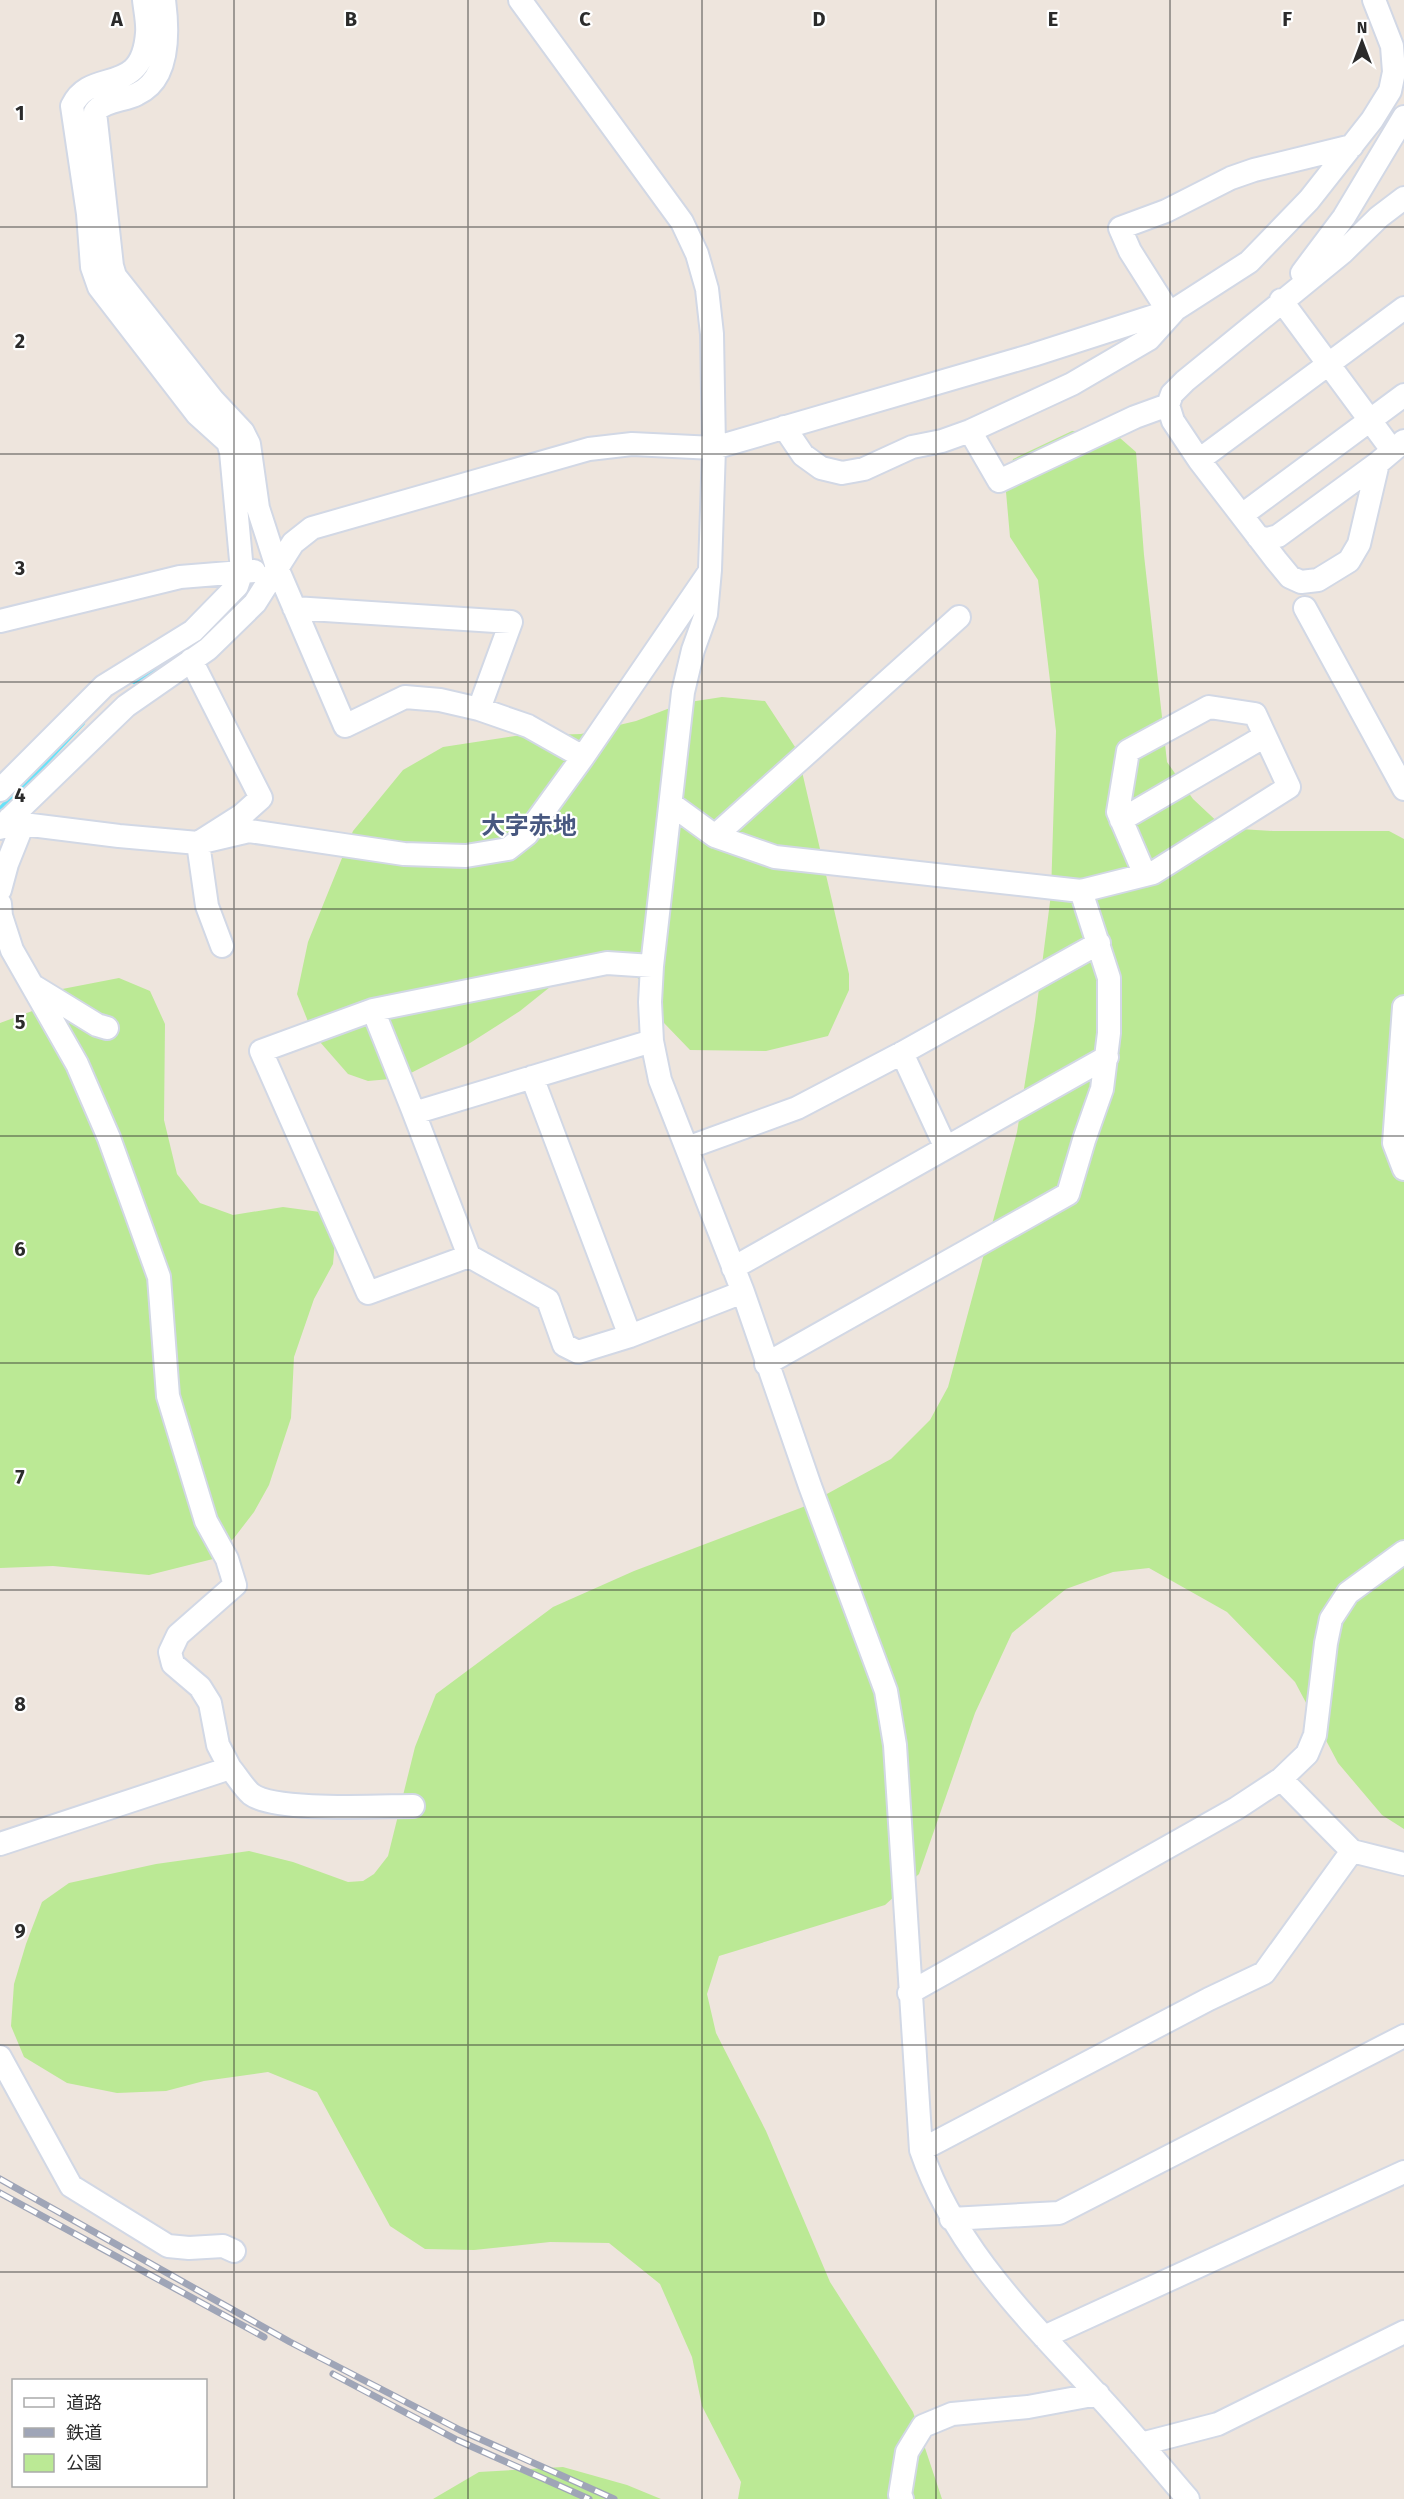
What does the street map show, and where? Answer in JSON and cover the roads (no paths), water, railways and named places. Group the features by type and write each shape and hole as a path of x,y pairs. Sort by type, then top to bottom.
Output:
{"street":[{"path":"144,0 157,24 165,52 159,72 139,94 100,106 95,112 112,266 115,276 129,294 213,400 243,432 252,458 258,508 278,570 345,726 405,697 440,700 479,709 528,726 583,757"},
{"path":"0,790 105,686 193,631 237,586 242,571 231,452 228,442 197,414 106,296 99,286 92,267 88,214 72,106 76,97 84,90 130,74 139,63 147,33 157,24 164,0"},
{"path":"520,0 682,222 697,254 707,289 712,334 714,448 710,570 706,614 693,650 683,692 651,966 652,1041 660,1080 743,1292 766,1364 886,1691 895,1745 909,1993 921,2150 931,2179 951,2219 989,2273 1044,2337 1098,2394 1188,2499"},
{"path":"0,890 7,864 11,824 40,787 126,706 208,649 255,603 293,543 312,528 589,449 632,444 714,448 1033,355 1172,310 1249,262 1309,200 1399,88 1394,72 1392,46 1374,0"},
{"path":"1281,300 1344,218 1404,117"},
{"path":"1172,310 1130,250 1120,228 1166,211 1231,178 1254,170 1352,146"},
{"path":"1391,451 1359,543 1349,561 1318,579 1301,582 1290,577 1199,460 1173,421 1168,405 1172,394 1185,381 1404,198"},
{"path":"1281,300 1391,451"},
{"path":"1199,460 1404,308"},
{"path":"784,427 803,455 821,468 842,473 864,469 912,447 942,441 970,431 1072,384 1149,339 1172,310"},
{"path":"1242,515 1404,395"},
{"path":"970,431 999,481 1134,417 1168,405"},
{"path":"1258,537 1268,539 1278,536 1391,451"},
{"path":"0,621 180,577 278,570"},
{"path":"11,824 198,843 249,831 404,855 466,856 508,849 526,834 583,757 710,570"},
{"path":"294,608 511,622 479,709"},
{"path":"1305,608 1404,789"},
{"path":"715,837 959,618"},
{"path":"191,660 261,798 242,815 198,843"},
{"path":"671,804 715,837 775,857 1081,891 1145,875 1153,873 1289,787 1255,714 1209,707 1128,751 1118,812 1145,875"},
{"path":"1121,820 1265,736"},
{"path":"198,843 207,906 222,946"},
{"path":"766,1364 1068,1194 1102,1089 1107,1057 1109,978 1081,891"},
{"path":"0,904 1,916 12,950 77,1064 109,1138 159,1277 168,1396 206,1521 227,1559 235,1585 178,1635 170,1652 173,1664 200,1687 210,1703 218,1744 230,1768 252,1794 270,1802 301,1805 413,1806"},
{"path":"687,1148 797,1108 902,1053 1099,943"},
{"path":"469,1256 368,1293 261,1051 373,1010 607,963 651,966"},
{"path":"31,984 97,1025 107,1028"},
{"path":"1404,1007 1394,1143 1404,1169"},
{"path":"373,1010 469,1256 548,1300 564,1346 579,1352 630,1336 743,1292"},
{"path":"414,1113 652,1041"},
{"path":"902,1053 945,1146"},
{"path":"733,1268 945,1146 1107,1057"},
{"path":"532,1077 630,1336"},
{"path":"909,1993 1237,1808 1281,1779 1307,1754 1315,1735 1331,1619 1348,1593 1404,1552"},
{"path":"0,1844 230,1768"},
{"path":"1281,1779 1352,1851 1404,1864"},
{"path":"921,2150 1264,1973 1352,1851"},
{"path":"951,2219 1059,2213 1404,2036"},
{"path":"0,2057 71,2186 168,2246 189,2248 223,2246 234,2251"},
{"path":"1044,2337 1404,2172"},
{"path":"1141,2444 1218,2424 1404,2332"},
{"path":"902,2499 900,2495 907,2452 923,2426 952,2414 1028,2407 1098,2394"}],"waterway":[{"path":"242,597 253,585"},
{"path":"134,681 176,656 203,636"},
{"path":"0,810 82,723"}],"railway":[{"path":"0,2179 290,2342 460,2430 614,2499"},
{"path":"0,2193 264,2337"},
{"path":"333,2374 457,2440 589,2499"}],"district":[{"name":"大字赤地","path":"529,826"}]}
